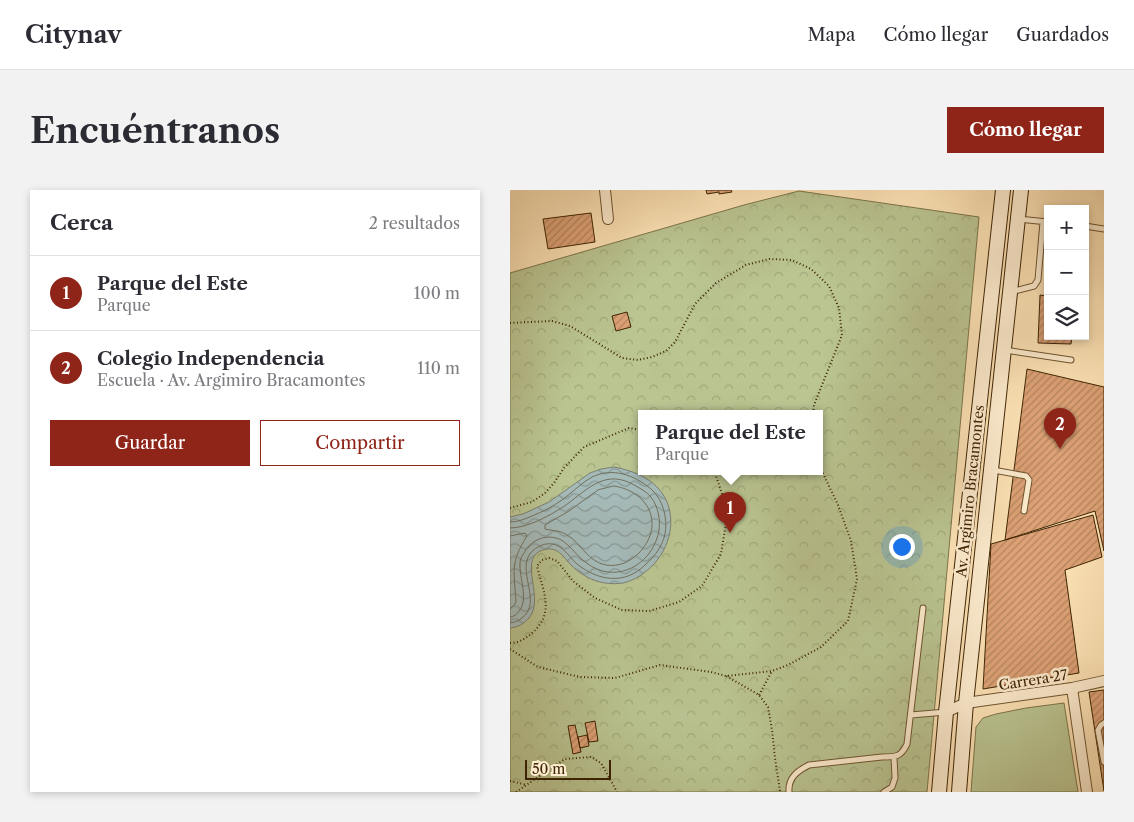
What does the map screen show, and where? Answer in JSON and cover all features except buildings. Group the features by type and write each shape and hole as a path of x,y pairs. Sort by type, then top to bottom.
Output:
{"street":[{"path":"605,190 608,219"},
{"name":"Av. Argimiro Bracamontes","path":"939,792 1003,190"},
{"path":"958,792 1021,190"},
{"name":"Carrera 27","path":"946,712 966,704 1104,682"},
{"path":"1072,688 1087,792"}],"lane":[{"path":"1018,219 1044,222"},
{"path":"1089,227 1104,229"},
{"path":"1010,292 1034,286 1038,280 1044,230"},
{"path":"1004,350 1071,360"},
{"path":"991,470 1026,476 1029,480 1024,511"},
{"path":"789,792 790,781 800,769 809,765 894,757 903,752 907,744 923,608"},
{"path":"910,715 946,712"},
{"path":"1104,723 1098,730 1104,762"},
{"path":"884,792 892,787 895,778 894,757"}],"path":[{"path":"510,324 552,321 570,326 622,358 638,360 652,357 666,351 675,342 695,304 716,283 746,265 769,259 792,260 810,269 829,286 839,308 842,336 813,410"},
{"path":"510,508 532,502 545,493 554,484 564,468 584,447 629,428 638,430"},
{"path":"726,676 772,671 788,665 821,648 848,621 857,579 851,541 838,505 823,473"},
{"path":"510,643 525,639 539,627 546,612 546,594 537,566 542,560 550,558 557,561 573,581 595,598 622,610 649,611 679,602 702,586 721,554 728,511 715,475"},
{"path":"510,649 538,667 580,677 615,678 660,665 726,676 759,695 768,707 780,792"},
{"path":"759,695 772,671"},
{"path":"516,792 565,759 590,757 601,763 617,792"},
{"path":"510,781 527,785"}],"green space":[{"path":"799,191 979,217 927,792 510,792 510,273 744,205"},
{"path":"1064,703 1078,792 971,792 976,727 983,718 1026,708"}],"water":[{"path":"614,467 632,472 643,477 658,488 664,497 671,516 669,537 660,556 644,573 628,582 616,584 588,578 553,549 540,551 534,556 532,563 535,601 533,610 523,624 510,628 510,517 523,514 549,502 590,473"}],"place":[{"name":"Colegio Independencia","path":"1060,449"},
{"name":"Parque del Este","path":"730,533"}]}
